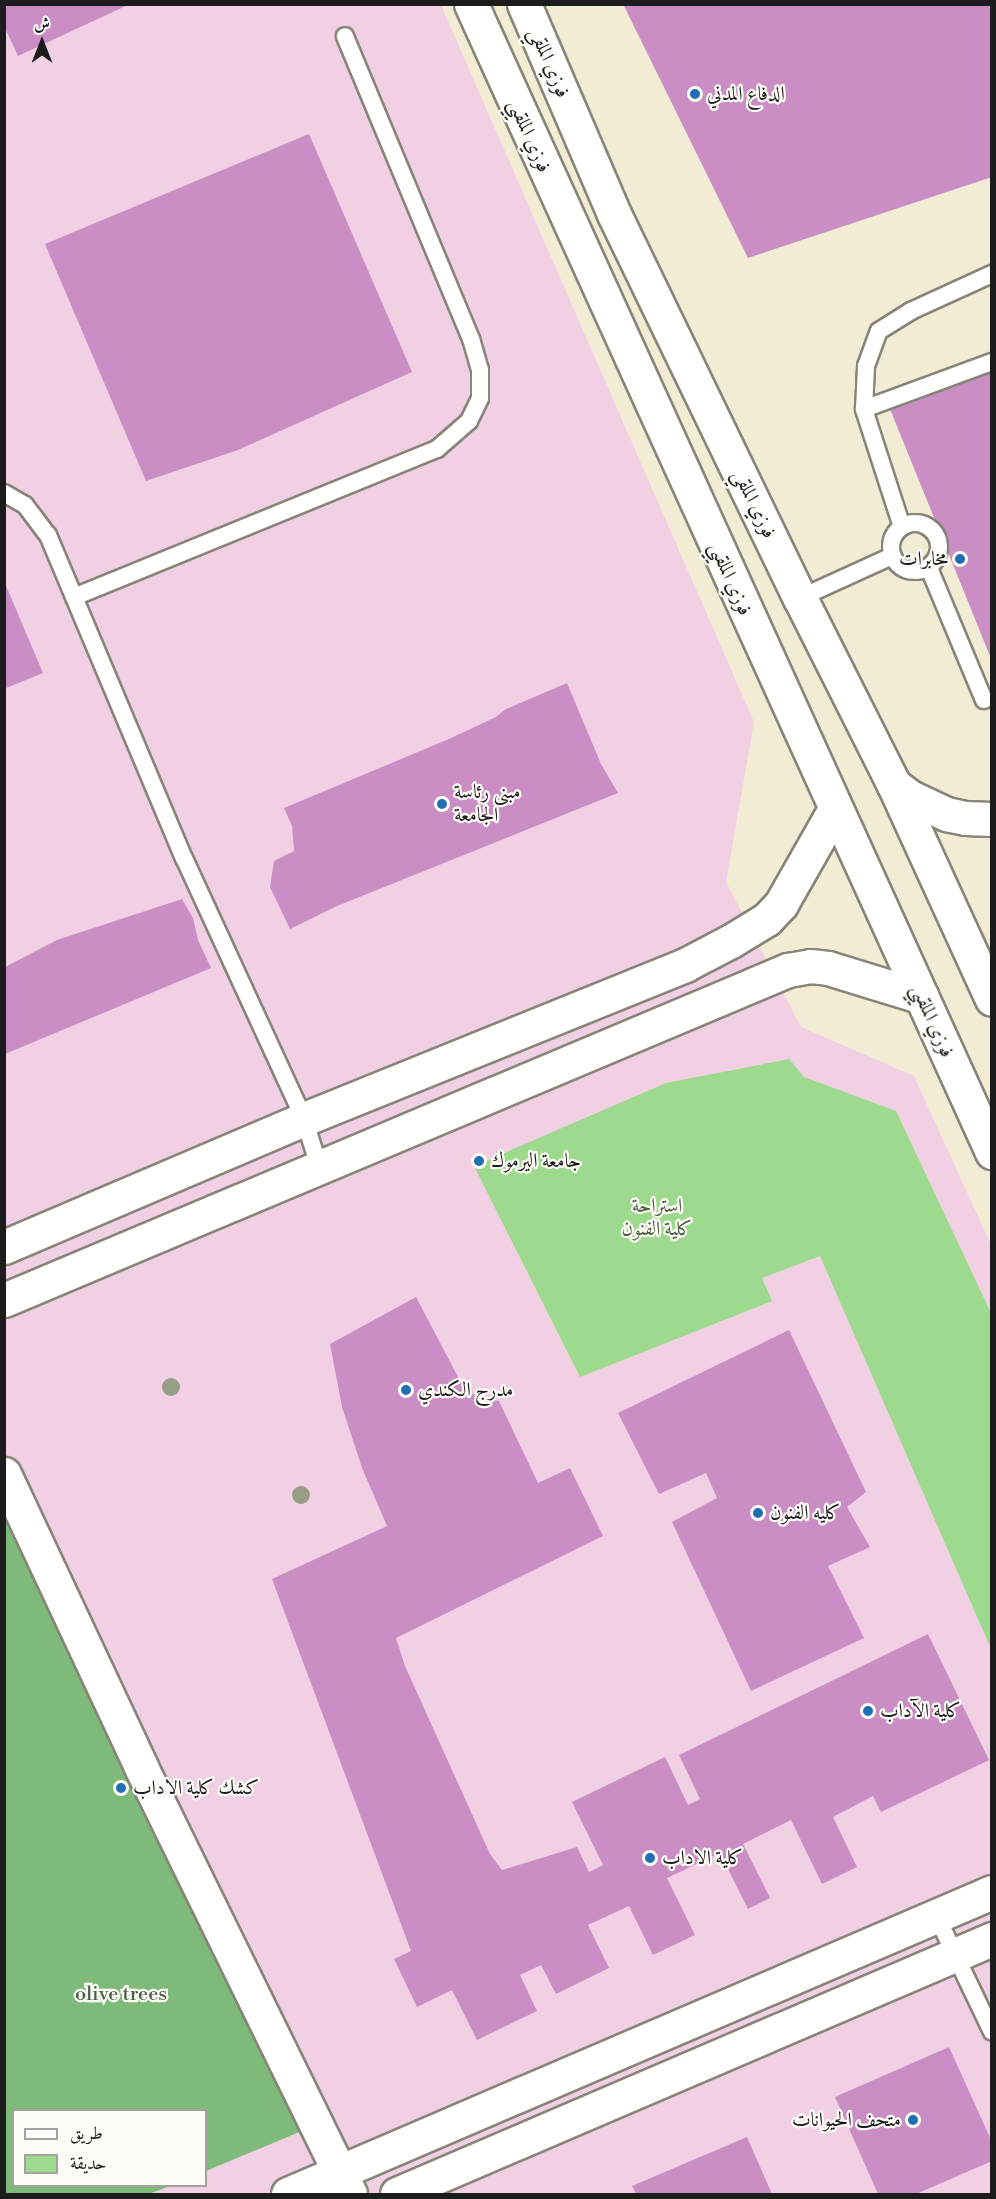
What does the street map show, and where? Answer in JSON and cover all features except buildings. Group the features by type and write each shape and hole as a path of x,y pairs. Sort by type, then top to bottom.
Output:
{"street":[{"name":"فوزي الملقيي","path":"471,4 992,1152"},
{"name":"فوزي الملقي","path":"524,4 614,214 800,598 894,784 992,999"},
{"path":"513,99 555,76"},
{"path":"894,784 927,807 946,814 965,818 992,819"},
{"path":"4,1247 304,1119 685,965 766,919 781,904 835,809"},
{"path":"685,965 705,1003"},
{"path":"4,1300 320,1169 705,1003 788,970 810,966 828,968 922,997"},
{"path":"4,1474 141,1767 345,2183"},
{"path":"288,2194 345,2183 992,1892"},
{"path":"397,2194 992,1939"}],"lane":[{"path":"74,597 438,449 469,421 480,398 480,370 471,339 345,36"},
{"path":"902,527 864,409 866,366 879,331 911,311 992,274"},
{"path":"864,409 992,362"},
{"path":"4,493 25,505 48,535 184,858 304,1119 320,1169"},
{"path":"912,523 923,524 933,529 939,539 940,550 936,560 928,568 918,572 907,570 898,565 892,556 891,545 894,534 902,527 912,523"},
{"path":"800,598 892,556"},
{"path":"928,568 984,700"},
{"path":"937,1917 992,2032"}],"shaded area":[{"name":"جامعة اليرموك","path":"5,5 441,5 754,722 726,882 801,1027 914,1076 991,1245 991,2194 5,2194"}],"green space":[{"name":"استراحة كلية الفنون","path":"789,1059 804,1077 896,1111 991,1313 991,1649 820,1256 762,1278 772,1301 580,1377 474,1166 666,1083"},
{"name":"olive trees","path":"4,1494 316,2125 207,2171 207,2109 12,2109 12,2187 167,2187 149,2194 5,2194"}],"place":[{"name":"الدفاع المدني","path":"695,94"},
{"name":"مخابرات","path":"960,559"},
{"name":"مبنى رئاسة الجامعة","path":"442,804"},
{"name":"جامعة اليرموك","path":"479,1161"},
{"name":"مدرج الكندي","path":"406,1390"},
{"name":"كليه الفنون","path":"758,1513"},
{"name":"كلية الآداب","path":"868,1711"},
{"name":"كشك كلية الاداب","path":"121,1788"},
{"name":"كلية الاداب","path":"650,1858"},
{"name":"متحف الحيوانات","path":"913,2120"}]}
